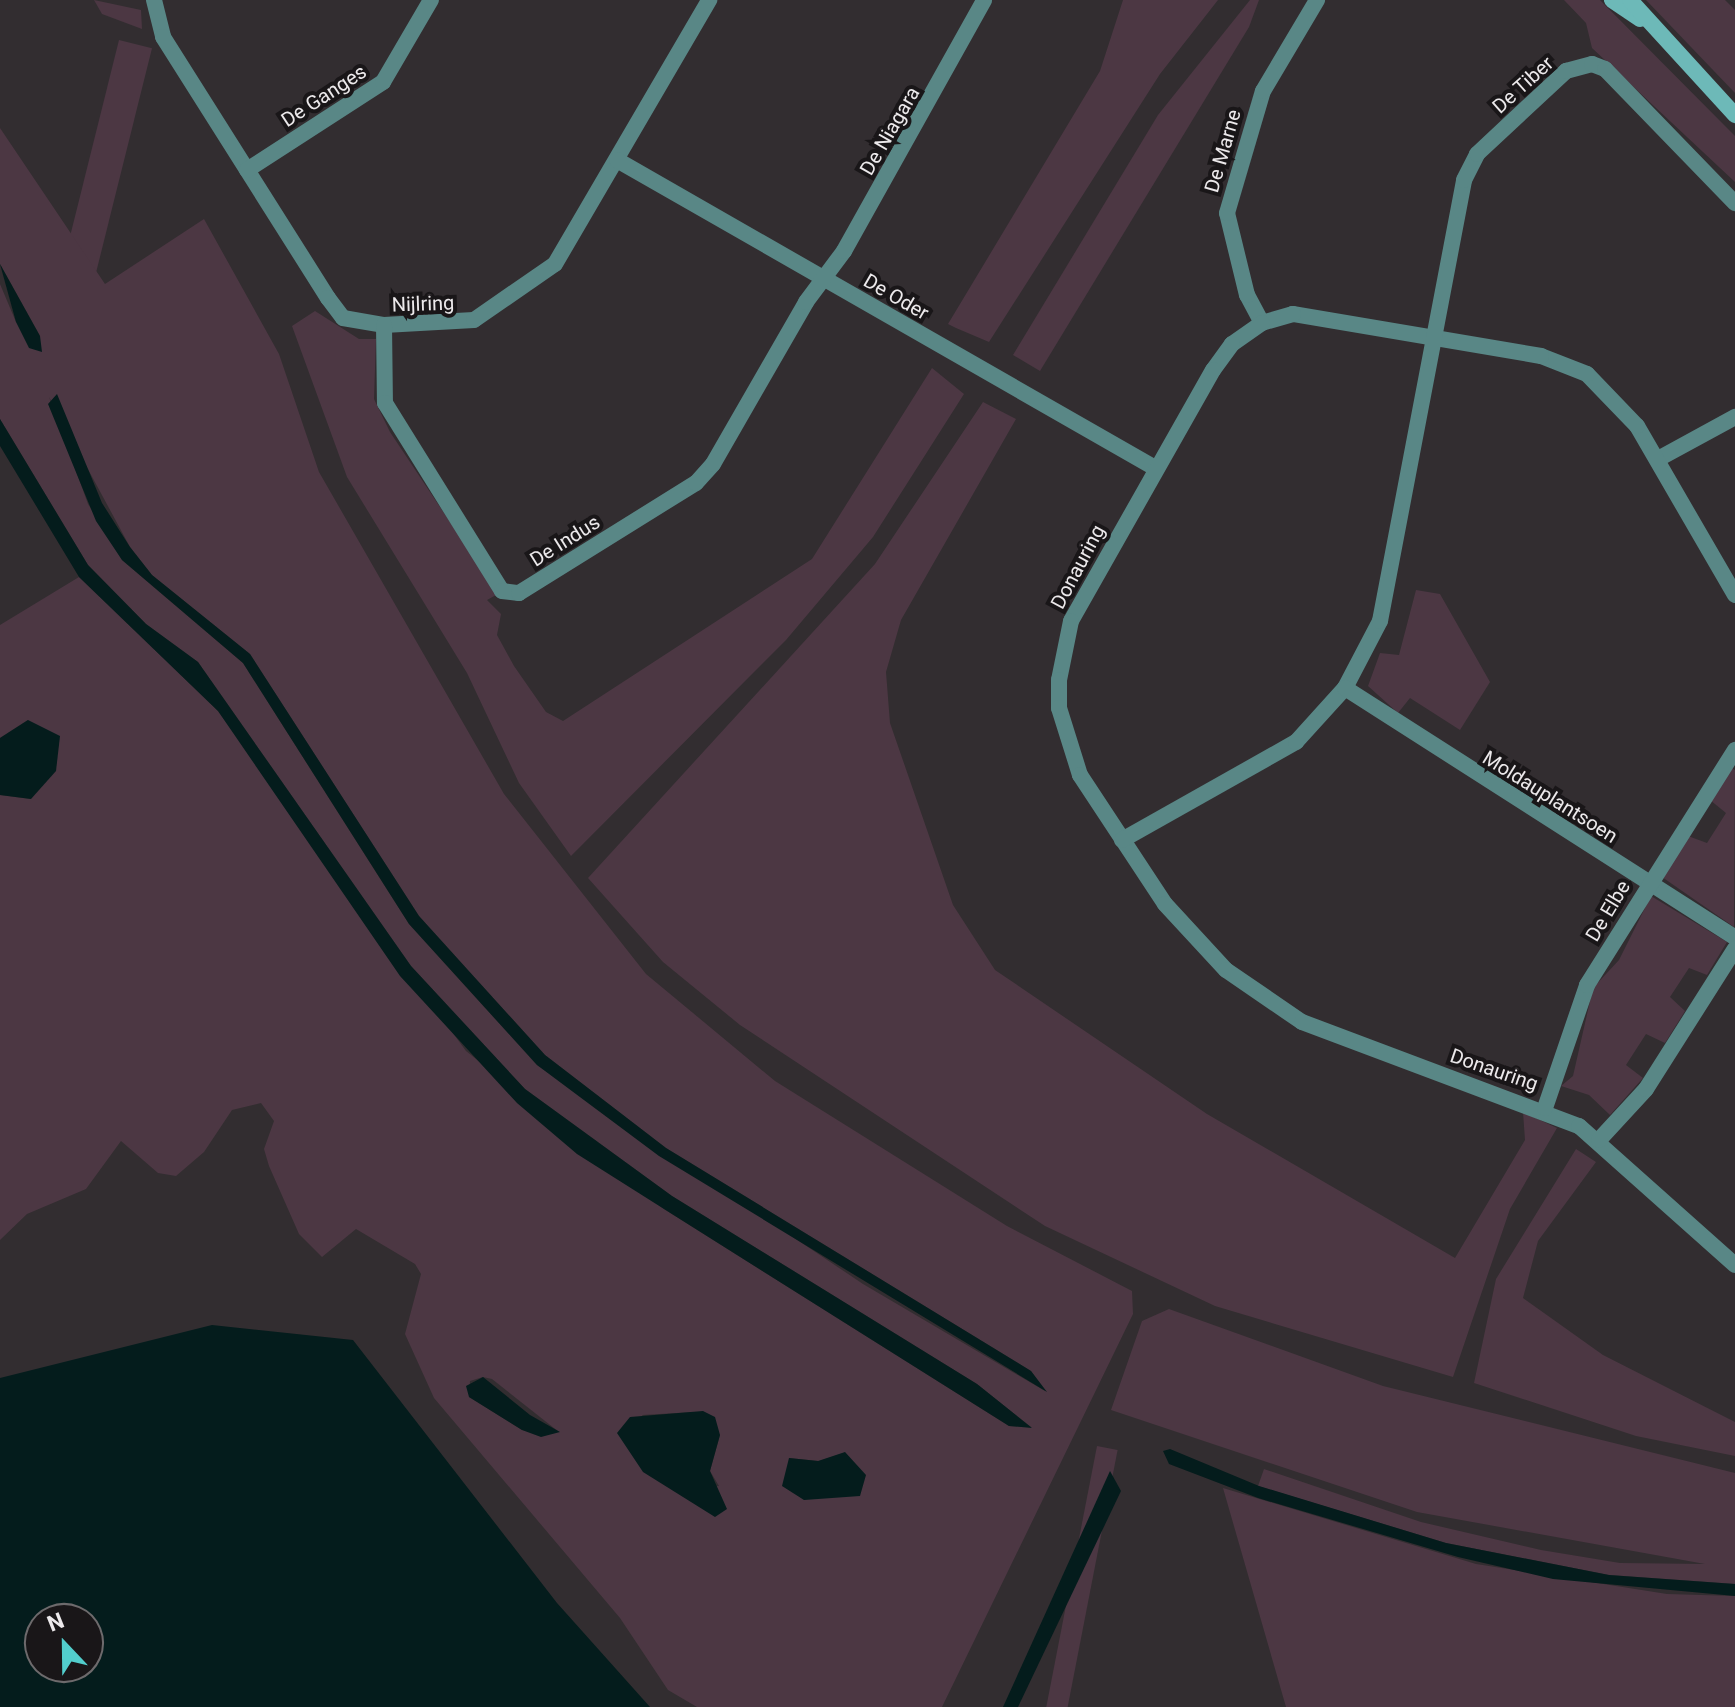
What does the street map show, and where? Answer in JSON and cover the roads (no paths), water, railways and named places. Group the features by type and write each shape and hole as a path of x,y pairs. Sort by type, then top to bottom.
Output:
{"main road":[{"path":"1612,0 1646,23"},
{"path":"1630,0 1646,23 1735,115"}],"street":[{"name":"Nijlring","path":"154,0 163,37 343,318 384,325 474,320 528,287 555,264 709,0"},
{"name":"De Ganges","path":"247,170 383,82 431,0"},
{"name":"De Niagara","path":"823,278 984,0"},
{"name":"De Marne","path":"1262,323 1247,295 1227,213 1263,91 1317,0"},
{"name":"De Tiber","path":"1433,336 1464,180 1477,154 1578,65 1605,69 1735,203"},
{"name":"De Oder","path":"617,160 1155,468"},
{"name":"De Indus","path":"384,325 385,403 502,591 519,593 696,483 823,278"},
{"name":"Donauring","path":"1735,595 1658,459 1615,396 1587,374 1541,356 1319,316 1262,323 1232,344 1155,468 1071,621 1059,680 1071,754 1122,840 1193,937 1257,995 1345,1041 1545,1108 1599,1140 1735,1265"},
{"path":"1122,840 1296,742 1345,688 1368,651 1386,596 1433,336"},
{"path":"1658,459 1735,417"},
{"name":"Moldauplantsoen","path":"1345,688 1735,937"},
{"name":"De Elbe","path":"1545,1108 1587,985 1649,882 1735,750"},
{"path":"1599,1140 1646,1089 1735,949"}],"water":[{"path":"0,264 40,336 42,352 29,348 16,322"},
{"path":"57,394 102,503 130,547 152,575 250,654 419,916 545,1055 666,1148 1031,1371 1047,1392 659,1156 537,1065 409,924 243,663 122,560 96,521 48,404"},
{"path":"0,419 88,565 146,624 198,662 411,966 525,1089 672,1196 977,1384 1032,1428 1009,1426 664,1209 577,1154 517,1103 400,976 218,711 79,577 0,446"},
{"path":"28,720 60,736 56,771 31,799 0,795 0,738"},
{"path":"212,1325 353,1340 557,1603 650,1707 0,1707 0,1378"},
{"path":"483,1377 530,1415 560,1432 541,1437 522,1430 469,1397 466,1386"},
{"path":"703,1411 715,1417 720,1435 710,1471 727,1509 715,1517 643,1472 617,1433 630,1417"},
{"path":"1170,1449 1259,1486 1446,1543 1609,1575 1735,1584 1735,1596 1553,1579 1458,1557 1258,1498 1169,1464 1163,1451"},
{"path":"845,1452 866,1475 860,1496 804,1500 782,1486 789,1458 818,1461"},
{"path":"1110,1471 1121,1491 1018,1707 1003,1707"}]}
